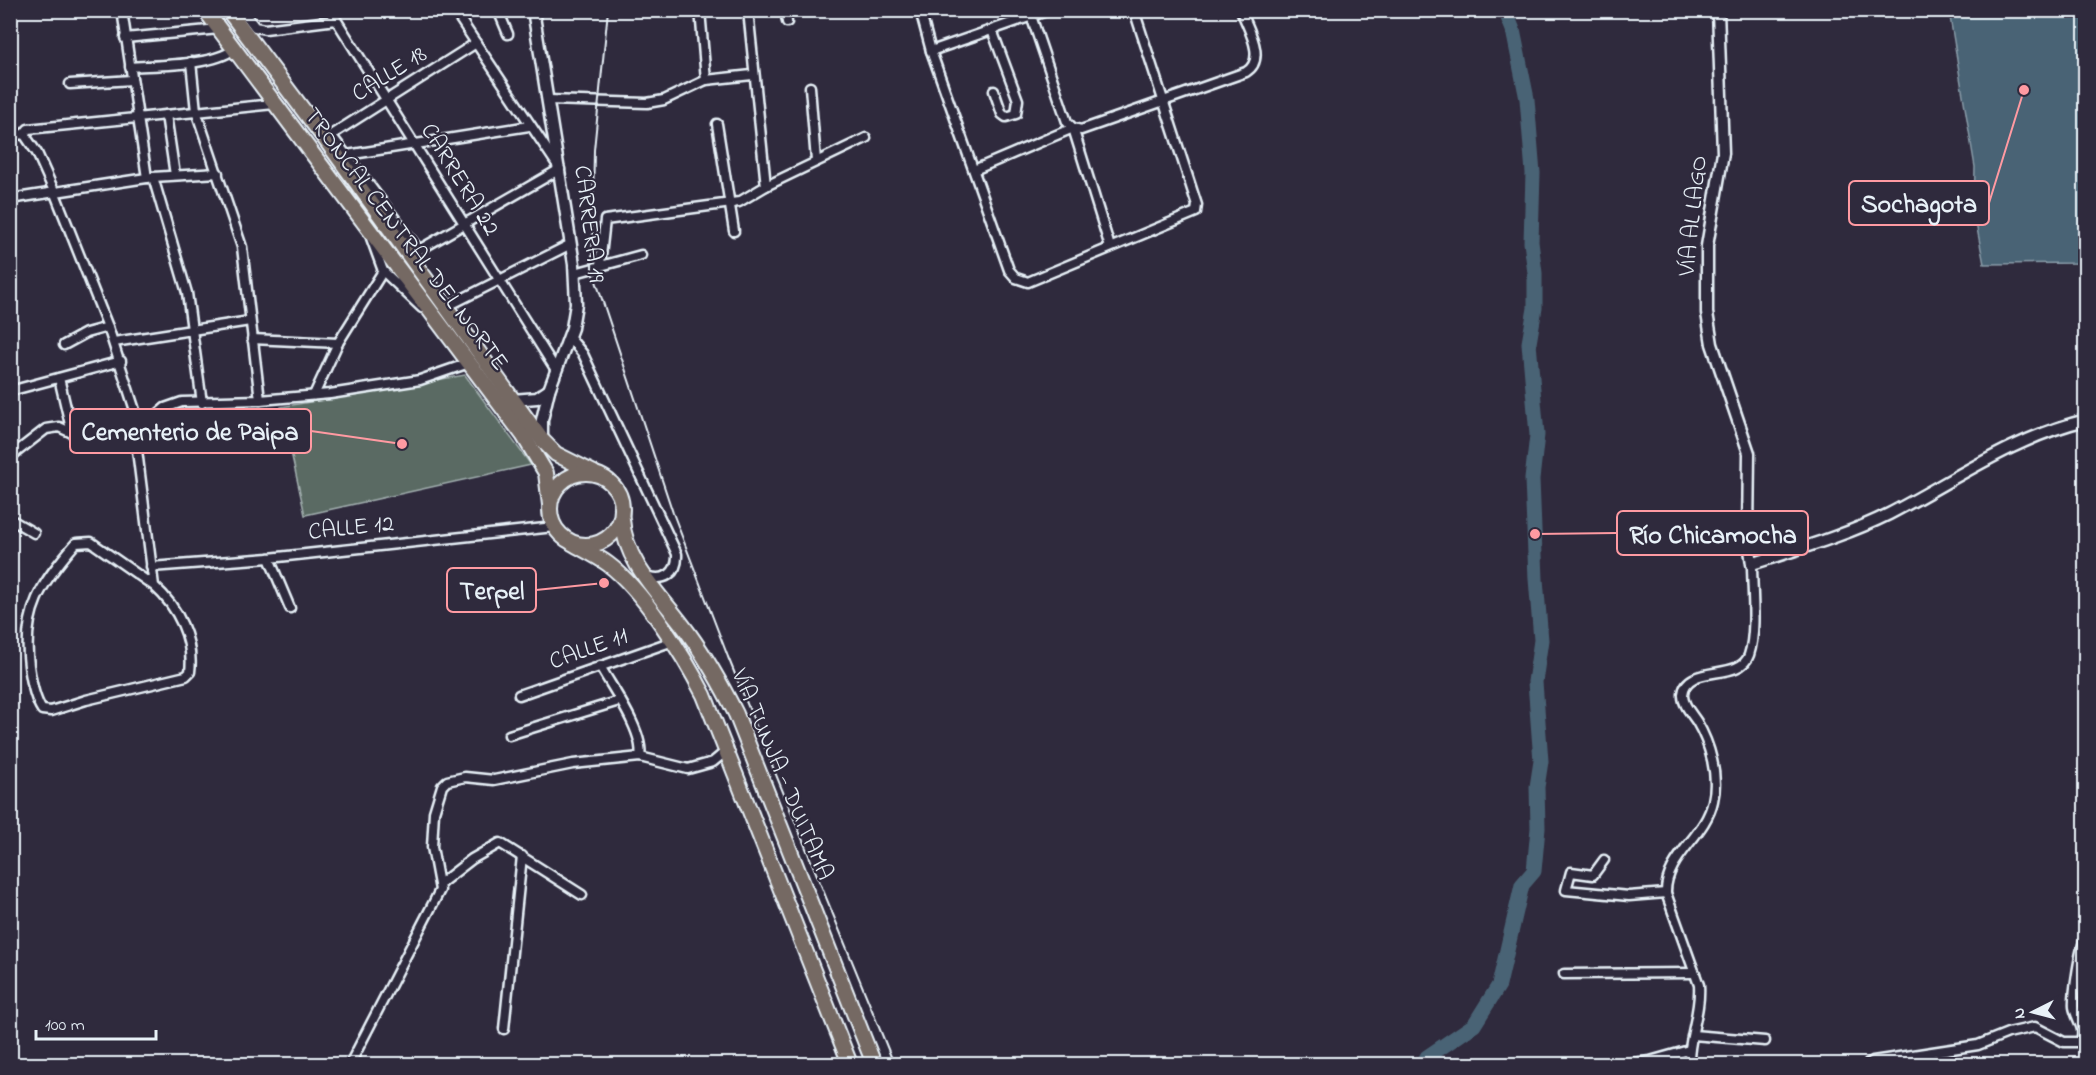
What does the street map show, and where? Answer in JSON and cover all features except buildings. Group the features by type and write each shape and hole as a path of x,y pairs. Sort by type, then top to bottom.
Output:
{"highway":[{"name":"TRONCAL CENTRAL DEL NORTE","path":"205,10 539,460 549,487 550,506"},
{"name":"TRONCAL CENTRAL DEL NORTE","path":"228,10 328,137 542,440 556,454 594,473"},
{"path":"578,473 594,473 614,485 620,495 622,519 615,533 602,543 587,546 572,543 554,527 550,506 554,491 565,480 578,473"},
{"name":"VÍA TUNJA - DUITAMA","path":"622,519 627,547 709,663 736,714 874,1065"},
{"name":"VÍA TUNJA - DUITAMA","path":"572,543 618,573 673,641 704,695 850,1065"}],"street":[{"path":"122,10 136,117 150,178 187,293 202,403"},
{"path":"242,10 255,27 264,29 336,20"},
{"name":"CARRERA 22","path":"330,10 556,370"},
{"path":"328,137 348,155 419,250 560,169 529,126 454,10"},
{"path":"498,10 508,34"},
{"name":"CARRERA 19","path":"533,10 571,244 576,304 569,337 549,390 542,420 542,440"},
{"path":"700,10 706,80"},
{"path":"747,10 752,75 766,186"},
{"path":"785,10 787,22"},
{"path":"920,10 931,51 1009,270 1016,278 1028,282 1196,212 1197,205 1134,10"},
{"path":"931,51 1030,14 1049,10"},
{"path":"974,170 1073,128 1081,130 1163,99 1246,72 1254,66 1256,51 1241,10"},
{"name":"VÍA AL LAGO","path":"1666,893 1666,882 1671,870 1703,826 1713,802 1715,776 1709,751 1698,724 1684,703 1683,694 1687,683 1696,678 1738,668 1749,657 1752,619 1752,564 1748,535 1749,453 1712,344 1707,313 1707,246 1723,153 1718,10"},
{"path":"1030,14 1067,122 1073,128 1110,247"},
{"path":"125,38 219,29"},
{"path":"992,30 1018,100 1016,114 1006,117 1002,114 994,91"},
{"name":"CALLE 18","path":"328,137 476,44"},
{"path":"130,67 191,62 226,55 234,49"},
{"path":"191,62 196,111 242,247 260,400"},
{"path":"548,100 647,104 664,100 706,80 752,75"},
{"path":"70,84 132,80"},
{"path":"810,87 816,161"},
{"path":"10,136 24,134 28,129 274,104"},
{"path":"166,115 175,175"},
{"path":"717,124 728,205 734,231"},
{"path":"348,155 529,126"},
{"path":"24,134 37,153 54,191 121,361 138,432 154,586 171,601 182,622 191,664 190,672 186,676 86,700 51,711 42,710 38,704 28,656 29,618 42,586 76,543 91,542 154,586"},
{"path":"600,265 605,220 739,202 766,186 866,138"},
{"path":"10,199 150,178 218,173"},
{"path":"370,231 383,272 435,318"},
{"path":"446,307 571,244"},
{"path":"575,273 641,255"},
{"path":"314,395 338,343 383,272"},
{"path":"114,342 250,321"},
{"path":"64,345 86,333 108,327"},
{"path":"569,337 583,354 677,554 676,566 668,576 655,579 646,576"},
{"path":"252,339 338,343"},
{"path":"10,391 121,361"},
{"path":"10,457 46,429 59,427 90,441 110,443 138,432 165,408 182,402 260,400 314,395 420,380 469,363"},
{"path":"59,378 72,433"},
{"path":"513,400 537,398 549,390"},
{"path":"1752,564 1850,531 1887,515 2035,435 2085,420"},
{"path":"10,519 34,533"},
{"name":"CALLE 12","path":"151,567 269,558 554,527"},
{"path":"269,558 290,608"},
{"name":"CALLE 11","path":"519,695 673,641"},
{"path":"600,666 632,723 641,746 640,757"},
{"path":"509,735 620,701"},
{"path":"350,1065 439,894 441,883 432,847 434,812 447,781 465,777 494,780 573,764 640,757 688,769 713,762 725,752"},
{"path":"441,883 495,844 505,845 582,895"},
{"path":"504,1029 522,856"},
{"path":"1604,860 1593,875 1571,872 1566,890 1629,896 1666,893 1695,973 1700,1001 1689,1050 1689,1065"},
{"path":"1868,1065 1873,1061 1978,1045 2008,1033 2035,1027 2064,1042 2080,1042 2083,1031 2074,1003 2080,949 2085,937"},
{"path":"1564,974 1695,973"},
{"path":"1693,1035 1765,1041"},
{"path":"1622,1065 1689,1050"}],"green space":[{"path":"465,375 531,465 305,515 281,407"}],"water":[{"path":"1949,11 2085,11 2085,263 1984,264 1974,213 1975,167"}],"waterway":[{"path":"1423,1064 1427,1057 1474,1025 1499,985 1522,885 1534,871 1538,828 1537,787 1541,761 1535,682 1541,640 1532,479 1537,435 1529,343 1535,308 1535,273 1531,242 1533,173 1527,99 1513,30 1505,10"}],"railway":[{"path":"608,10 594,150 592,269 673,513 728,657 894,1064"}],"place":[{"name":"Sochagota","path":"2024,90"},
{"name":"Cementerio de Paipa","path":"402,444"},
{"name":"Río Chicamocha","path":"1535,534"},
{"name":"Terpel","path":"604,583"}]}
